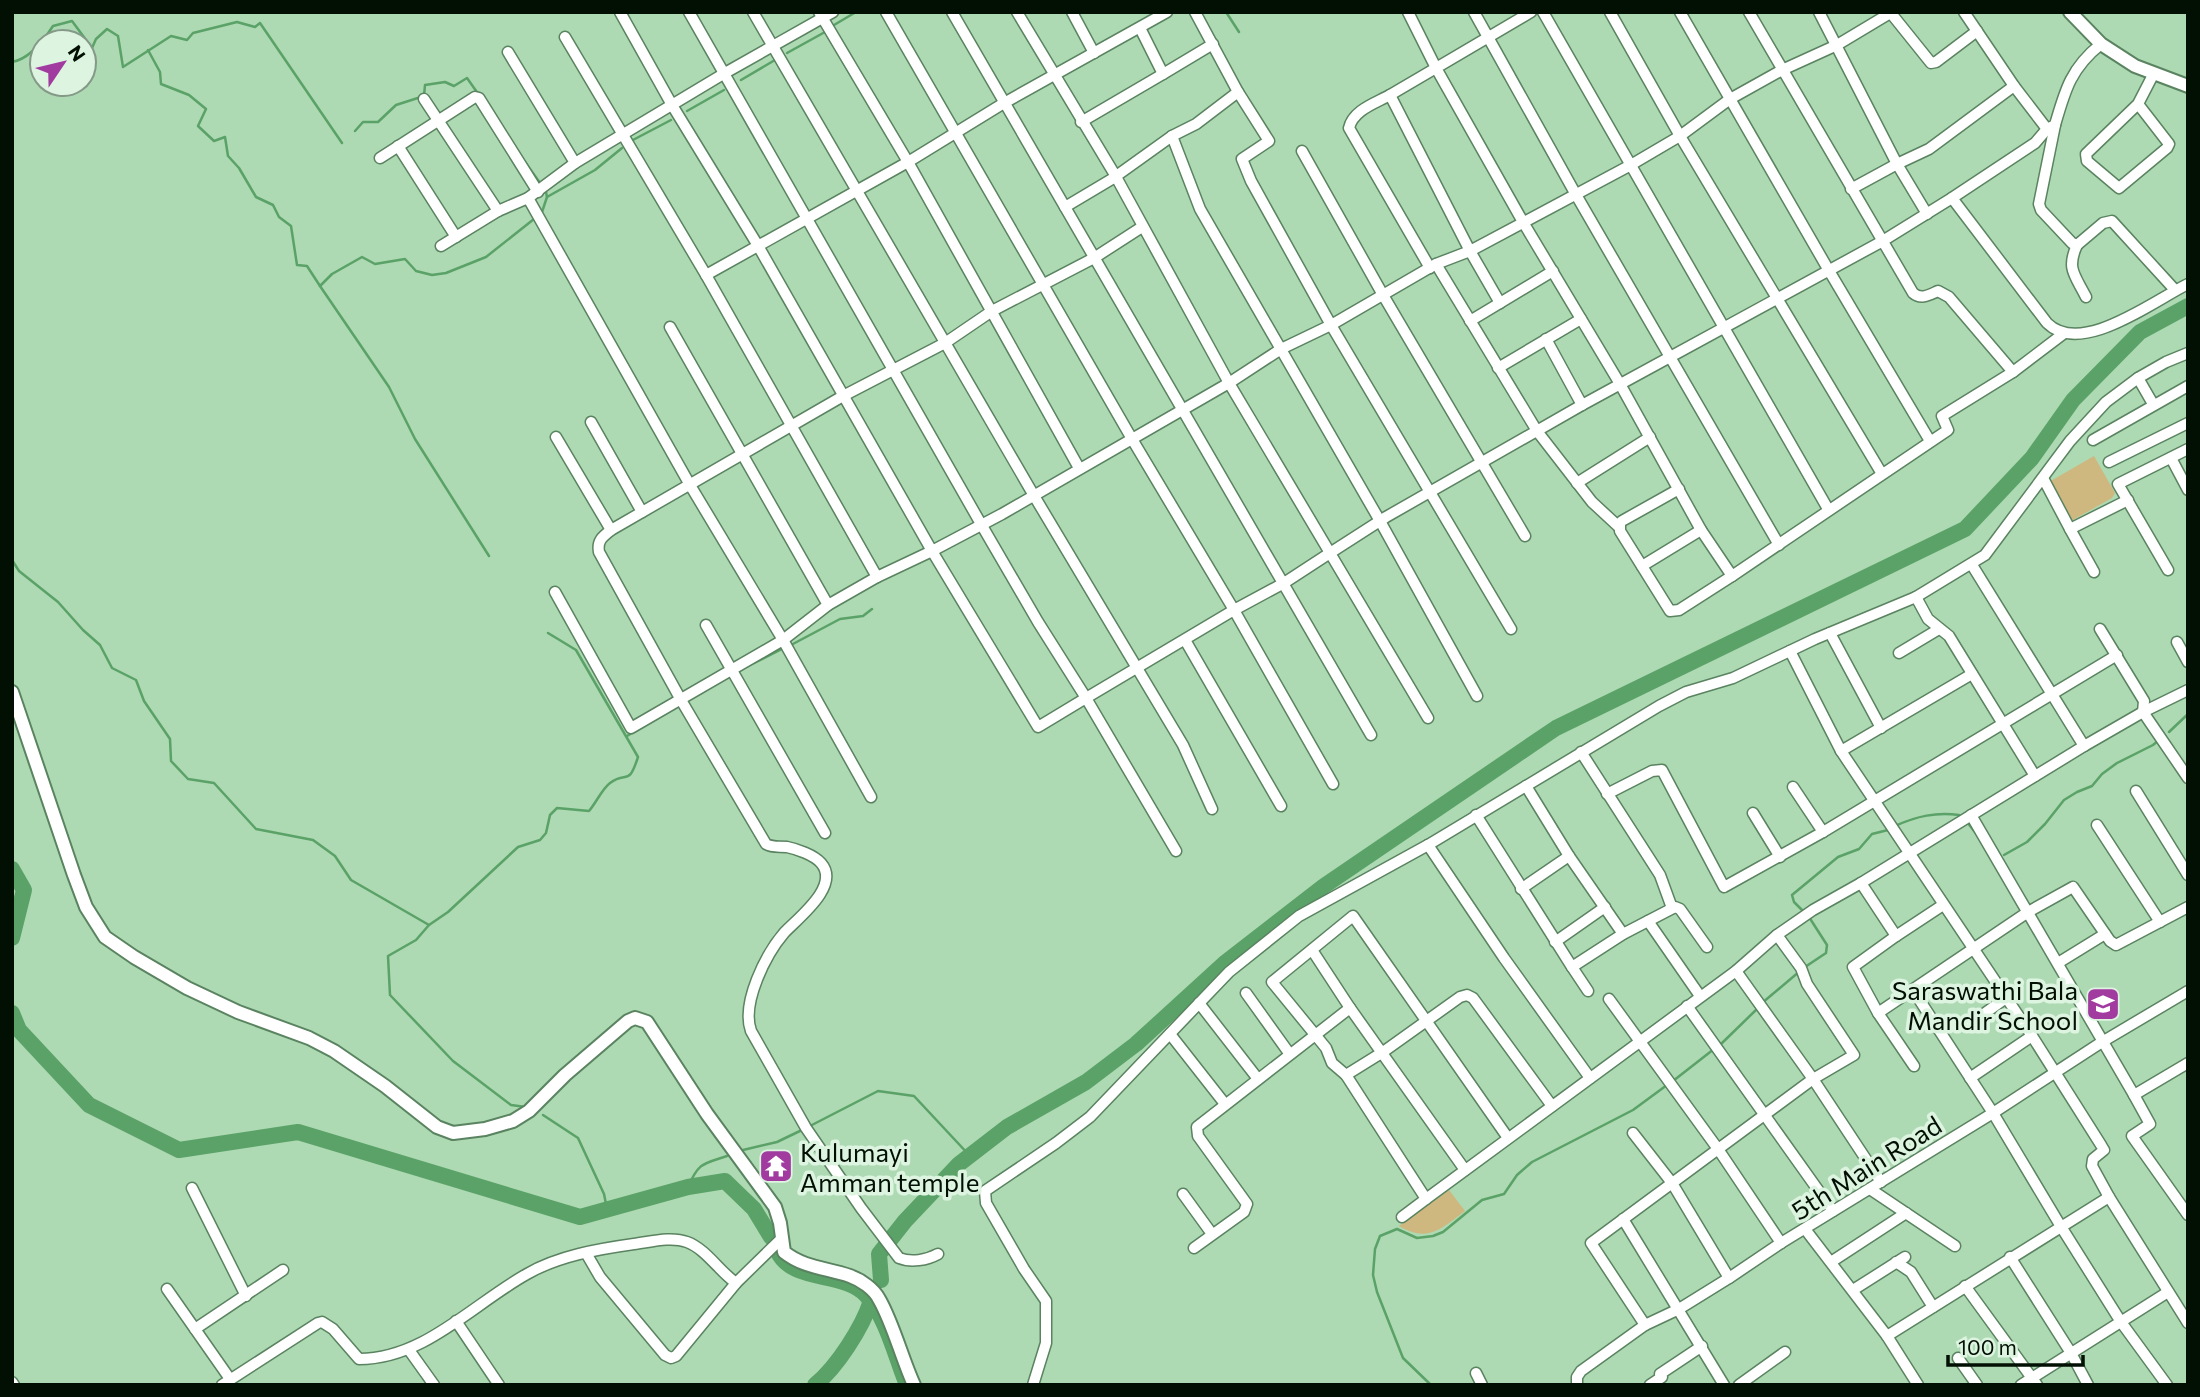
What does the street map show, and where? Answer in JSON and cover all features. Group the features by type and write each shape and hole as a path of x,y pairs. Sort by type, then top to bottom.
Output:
{"street":[{"path":"620,12 672,105 757,244 932,551 1038,727 1284,583 1380,521 1582,405 1881,242 2035,143 2051,127"},
{"path":"689,12 981,524 1176,851"},
{"path":"753,12 1033,495 1183,745 1212,809"},
{"path":"441,246 498,211 538,192 575,163 820,15 833,12"},
{"path":"886,12 1333,784"},
{"path":"952,12 1371,735"},
{"path":"1017,12 1115,175 1229,383 1428,718"},
{"path":"1072,12 1094,53"},
{"path":"1141,12 1163,74"},
{"path":"706,275 1167,12"},
{"path":"1195,12 1238,92 1269,141 1242,159 1251,181 1331,325 1511,629"},
{"path":"1408,12 1436,68 1523,222 1620,384 1701,530 1732,576"},
{"path":"1474,12 1575,193 1779,545"},
{"path":"1531,12 1358,113 1351,120 1349,128 1537,431 1592,502 1619,527 1667,606 1674,612 1779,545 1828,509 1948,430 1942,416 2012,372 2063,334 2100,331 2188,284"},
{"path":"1542,12 1828,509"},
{"path":"1610,12 1680,136 1882,474"},
{"path":"1680,12 1930,441"},
{"path":"1749,12 1913,293 1922,297 1938,291 1949,297 2012,372"},
{"path":"1819,12 1897,164 1927,214"},
{"path":"555,592 631,728 783,640 828,605 877,577 932,551 1033,495 1229,383 1281,349 1331,325 1433,266 1470,251 1629,166 1680,136 1730,99 1782,70 1837,45 1891,12 1931,62 1936,62 1977,31"},
{"path":"1964,12 2014,86 2051,127"},
{"path":"2070,12 2101,44 2135,66 2188,86"},
{"path":"820,15 908,162 1079,468"},
{"path":"565,37 706,275 877,577"},
{"path":"1081,122 1213,44"},
{"path":"2077,245 2041,210 2039,204 2051,127 2067,83 2077,68 2101,44"},
{"path":"508,51 575,163"},
{"path":"2138,104 2169,144 2119,188 2085,158 2086,154 2138,104 2154,73"},
{"path":"1850,189 1929,149 2014,86"},
{"path":"1065,207 1172,136 1196,124 1238,92"},
{"path":"1390,95 1470,251 1500,303"},
{"path":"380,158 470,99 479,98 538,192"},
{"path":"424,99 498,211"},
{"path":"1172,136 1200,209 1380,521 1477,696"},
{"path":"398,146 456,237"},
{"path":"1302,151 1525,536"},
{"path":"528,198 690,485 783,640 872,797"},
{"path":"1952,198 2047,323 2063,334"},
{"path":"2086,297 2071,266 2071,258 2077,245 2103,223 2112,220 2175,290"},
{"path":"938,1254 931,1258 915,1260 899,1258 806,1128 748,1022 749,999 772,950 783,934 813,904 825,885 826,874 822,865 813,857 788,847 771,847 766,844 681,700 598,545 601,538 611,530 843,396 945,343 992,311 1094,258 1142,227"},
{"path":"1470,321 1553,271"},
{"path":"1498,368 1581,319"},
{"path":"670,327 828,605"},
{"path":"1546,340 1582,405"},
{"path":"1033,1385 1046,1343 1046,1301 986,1203 985,1191 1090,1117 1229,972 1299,916 1428,845 1686,692 1733,678 1916,597 1972,565 1985,555 2070,441 2106,402 2138,378 2188,353"},
{"path":"2138,378 2153,404"},
{"path":"2093,440 2188,386"},
{"path":"591,422 642,512"},
{"path":"2109,462 2188,423"},
{"path":"555,437 611,530"},
{"path":"1577,483 1650,437"},
{"path":"2168,570 2118,484 2188,449"},
{"path":"2171,458 2188,490"},
{"path":"2043,478 2094,572"},
{"path":"1619,527 1622,521 1679,489"},
{"path":"2070,529 2128,500"},
{"path":"1642,566 1701,530"},
{"path":"1972,565 2084,746"},
{"path":"1916,597 1928,619 1950,636 2035,776"},
{"path":"706,625 825,833"},
{"path":"1899,653 1939,629"},
{"path":"2100,629 2144,701 2143,712 2188,778"},
{"path":"1830,633 1881,728"},
{"path":"1185,640 1281,806"},
{"path":"2177,642 2188,662"},
{"path":"1790,651 1841,751 2032,1036 2104,1150 2093,1159 2092,1166 2188,1323"},
{"path":"1607,794 1652,771 1662,770 1724,887 1823,832 2117,655"},
{"path":"1841,751 1972,674"},
{"path":"1402,1217 1736,971 1777,935 1813,910 2084,746 2188,690"},
{"path":"12,692 74,876 86,907 106,937 187,988 334,1051 385,1086 437,1127 453,1133 485,1129 513,1121 529,1111 609,1036 628,1021 642,1019 647,1022 738,1160 775,1207 785,1252 794,1260 860,1281 878,1297 914,1385"},
{"path":"1581,752 1660,875 1672,908"},
{"path":"1526,786 1569,856 1623,934"},
{"path":"1793,787 1823,832"},
{"path":"2136,790 2188,875"},
{"path":"1753,813 1780,857"},
{"path":"1476,816 1588,991"},
{"path":"1971,816 2150,1124 2132,1136 2188,1215"},
{"path":"2097,825 2160,922"},
{"path":"1428,845 1504,958 1590,1077"},
{"path":"1521,889 1569,856"},
{"path":"1861,883 1896,936"},
{"path":"1878,1013 2028,912 2073,887 2105,934 2116,945 2188,907"},
{"path":"1914,1066 1878,1013 1853,967 1943,905"},
{"path":"1555,942 1605,907"},
{"path":"1572,967 1623,934 1672,908 1680,909 1707,947"},
{"path":"1426,1199 1346,1075 1332,1063 1326,1048 1272,982 1353,916 1508,1138"},
{"path":"1648,921 1700,996"},
{"path":"2058,963 2105,934"},
{"path":"1645,1325 1591,1243 1764,1114 1813,1079 1854,1055 1807,984 1801,968 1777,935"},
{"path":"1312,950 1465,1170"},
{"path":"1736,971 1813,1079 1881,1182"},
{"path":"1913,990 1993,1113 2121,1322 2167,1385"},
{"name":"5th Main Road","path":"1577,1385 1577,1377 1581,1371 1645,1325 1679,1309 2102,1042 2188,991"},
{"path":"1246,993 1289,1053"},
{"path":"1346,1075 1466,995 1473,998 1552,1106"},
{"path":"1967,1026 2006,998"},
{"path":"1609,999 1718,1149 1781,1243"},
{"path":"1199,1003 1258,1079"},
{"path":"1687,1006 1833,1212"},
{"path":"1194,1248 1244,1212 1247,1204 1196,1131 1200,1124 1350,1008"},
{"path":"1170,1034 1225,1104"},
{"path":"1970,1078 2032,1036"},
{"path":"2134,1096 2188,1063"},
{"path":"1633,1133 1672,1183 1729,1278"},
{"path":"192,1188 246,1296"},
{"path":"1870,1189 1955,1246"},
{"path":"1183,1194 1212,1234"},
{"path":"1887,1336 2060,1225 2109,1197"},
{"path":"1831,1262 1906,1213"},
{"path":"1623,1219 1724,1385"},
{"path":"1805,1229 1887,1336 1918,1385"},
{"path":"586,1253 600,1277 665,1355 671,1358 692,1338 736,1283 781,1239"},
{"path":"167,1289 195,1329 226,1382 318,1323 328,1324 359,1359 409,1350 528,1273 586,1253 667,1240 686,1242 736,1283"},
{"path":"2010,1257 2071,1353 2088,1385"},
{"path":"1853,1290 1901,1260 1933,1307"},
{"path":"195,1329 283,1270"},
{"path":"1965,1286 2035,1381"},
{"path":"2021,1385 2035,1381 2071,1353 2168,1292"},
{"path":"456,1321 499,1385"},
{"path":"1650,1385 1662,1377 1660,1374 1702,1346"},
{"path":"409,1350 434,1385"},
{"path":"1739,1385 1785,1352"},
{"path":"1958,1358 1977,1385"},
{"path":"1476,1373 1482,1385"}],"shaded area":[{"path":"2094,456 2115,493 2112,498 2071,521 2049,482"},
{"path":"1449,1190 1465,1211 1449,1223 1434,1232 1426,1233 1409,1231 1399,1226"}],"waterway":[{"path":"834,25 856,12"},
{"path":"1226,12 1239,32"},
{"path":"12,62 31,53 53,26 72,21 92,48 96,39 107,29 118,36 123,67 171,36 187,40 193,33 237,22 255,27 260,23 342,143"},
{"path":"787,53 825,32"},
{"path":"148,50 160,72 161,84 189,95 206,109 198,126 214,141 225,137 228,156 239,168 256,197 273,205 279,217 291,226 297,265 307,266 320,286 332,274 362,257 375,264 405,259 416,271 432,275 446,273 486,257 534,219"},
{"path":"741,80 775,60"},
{"path":"355,131 363,122 378,122 396,105 424,96 425,85 445,82 454,86 467,78 479,95"},
{"path":"687,111 724,90"},
{"path":"631,141 671,120"},
{"path":"547,197 595,170 622,148"},
{"path":"520,155 540,183"},
{"path":"542,212 546,192"},
{"path":"320,286 389,387 415,439 489,556"},
{"path":"881,1280 879,1254 905,1221 959,1164 1007,1127 1086,1082 1136,1044 1226,962 1324,886 1556,728 1965,529 2032,458 2073,400 2140,332 2188,306"},
{"path":"12,560 19,571 58,602 100,645 112,668 136,680 144,701 170,739 171,761 188,779 214,783 256,829 313,840 335,856 351,880 429,925"},
{"path":"791,645 840,619 863,616 872,609"},
{"path":"526,1107 511,1105 453,1061 390,995 388,956 416,940 429,925 448,912 518,847 540,840 546,833 550,815 557,808 589,811 607,786 632,772 638,757 576,650 548,633"},
{"path":"742,669 782,649"},
{"path":"2169,732 2188,714"},
{"path":"627,736 645,725"},
{"path":"2004,855 2027,842 2064,800 2092,786 2117,763 2159,740"},
{"path":"1895,826 1927,816 1959,815"},
{"path":"1967,822 1978,836"},
{"path":"1804,912 1794,902 1792,895 1838,857 1859,849 1872,834 1888,830"},
{"path":"12,869 24,890 12,938"},
{"path":"1805,967 1826,953 1827,945 1809,917"},
{"path":"1762,1003 1800,971"},
{"path":"1720,1045 1758,1008"},
{"path":"12,1013 19,1030 89,1105 179,1150 298,1132 580,1217 688,1187 725,1181 754,1209 771,1237"},
{"path":"1673,1081 1714,1049"},
{"path":"1431,1385 1403,1358 1377,1292 1373,1275 1375,1249 1380,1236 1397,1229 1417,1238 1443,1232 1482,1200 1504,1194 1517,1175 1532,1162 1633,1110 1667,1085"},
{"path":"808,1127 878,1091 914,1096 970,1156"},
{"path":"543,1115 578,1138 604,1194 607,1209"},
{"path":"743,1150 777,1142 802,1130"},
{"path":"688,1187 699,1168 727,1156"},
{"path":"777,1250 784,1261 794,1268 844,1282 866,1295 885,1326 907,1385"},
{"path":"815,1385 848,1346 871,1301"}],"place":[{"name":"Saraswathi Bala Mandir School","path":"2103,1004"},
{"name":"Kulumayi Amman temple","path":"776,1166"}]}
